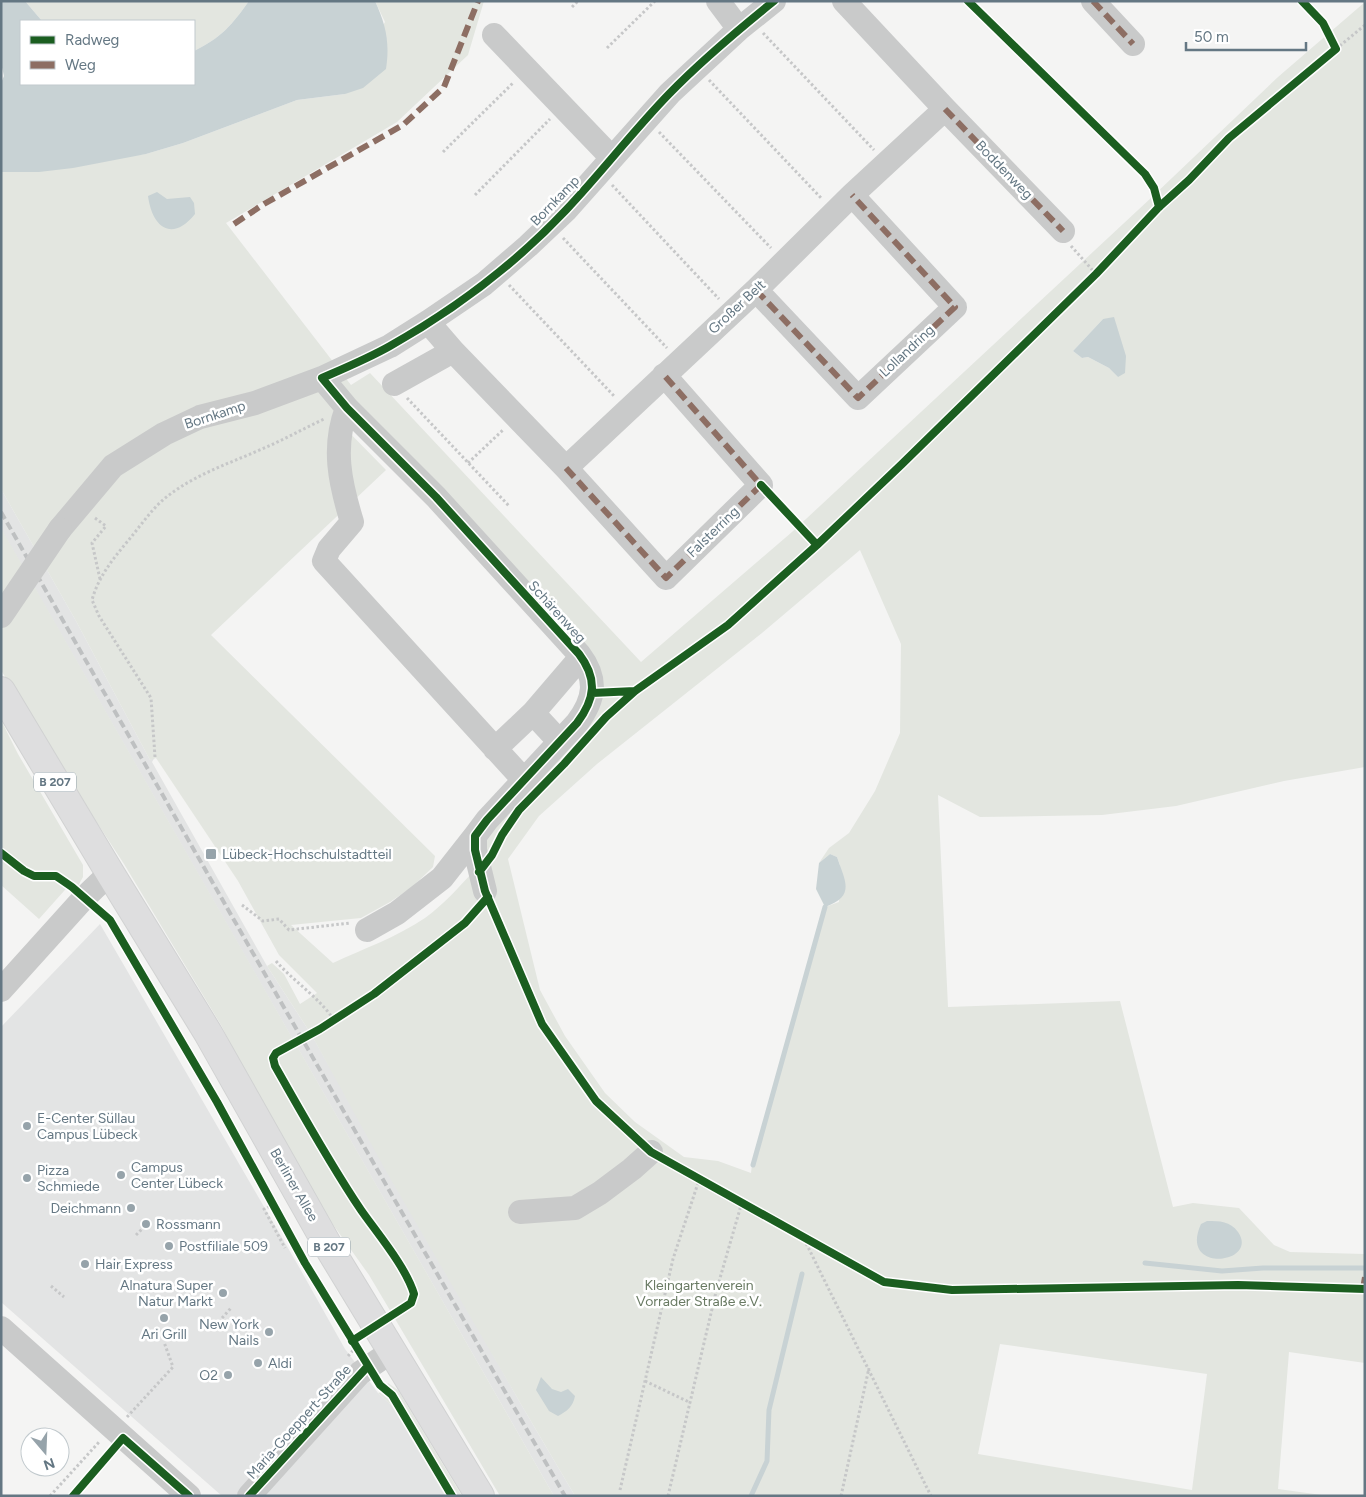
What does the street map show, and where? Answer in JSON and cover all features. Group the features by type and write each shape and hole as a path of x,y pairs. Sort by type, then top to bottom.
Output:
{"main road":[{"name":"B 207","path":"1,691 110,874"},
{"name":"Berliner Allee","path":"110,874 208,1033 331,1251 480,1496"}],"street":[{"path":"718,1 748,28"},
{"name":"Bornkamp","path":"1,616 60,529 113,466 164,434 200,417 254,403 322,378 390,346 484,284 528,246 609,168 670,93 748,28 774,1"},
{"path":"844,1 945,109"},
{"path":"1093,1 1133,44"},
{"path":"494,35 563,107 609,168"},
{"name":"Großer Belt","path":"566,468 756,290 852,195 945,109"},
{"name":"Boddenweg","path":"945,109 1063,231"},
{"name":"Lollandring","path":"756,290 858,398 955,307 852,195"},
{"path":"428,322 566,468"},
{"path":"394,384 454,351"},
{"name":"Falsterring","path":"566,468 666,578 761,485 672,368"},
{"name":"Schärenweg","path":"322,378 347,408 436,497 581,657 587,664 591,674 591,699 581,717 487,820 442,878 397,913 367,930"},
{"path":"347,408 338,438 344,495 352,522 328,549 324,561 524,780"},
{"path":"495,749 533,712 581,657"},
{"path":"533,712 559,741"},
{"path":"475,836 475,850 479,872 485,891"},
{"path":"1,990 84,898 110,874"},
{"path":"520,1212 575,1208 600,1193 632,1169 650,1152"},
{"path":"1,1328 189,1496"},
{"name":"Maria-Goeppert-Straße","path":"249,1496 360,1373 392,1351"}],"path":[{"path":"572,7 578,1"},
{"path":"607,48 655,1"},
{"path":"1328,56 1365,25"},
{"path":"748,28 886,163"},
{"path":"1332,41 1336,49"},
{"path":"443,152 526,69"},
{"path":"704,74 835,212"},
{"path":"475,195 563,107"},
{"path":"654,126 784,262"},
{"path":"609,168 732,312"},
{"path":"1063,231 1068,242 1096,274"},
{"path":"570,245 672,368"},
{"path":"1089,280 1102,267"},
{"path":"506,281 628,410"},
{"path":"394,384 510,507"},
{"path":"155,757 151,698 92,600 100,579 118,553 154,509 184,484 347,408"},
{"path":"468,463 517,417"},
{"path":"88,513 106,526 92,543 100,579"},
{"path":"242,905 263,921 279,919 289,930 358,922 367,930"},
{"path":"276,961 290,977 326,1008 330,1022 342,1015"},
{"path":"620,1490 673,1259 699,1180"},
{"path":"668,1496 716,1292 742,1202"},
{"path":"274,1204 264,1209 285,1248"},
{"path":"136,1235 144,1227"},
{"path":"804,1239 869,1367 931,1496"},
{"path":"51,1286 64,1297"},
{"path":"222,1318 231,1308"},
{"path":"50,1496 112,1428 132,1413 173,1367 164,1342"},
{"path":"841,1496 869,1367"},
{"path":"645,1381 691,1402"}],"shaded area":[{"path":"1,1 25,1 41,20 20,20 20,85 195,85 195,50 219,36 249,1 375,1 382,18 388,51 386,69 363,88 345,94 297,100 183,143 146,154 73,168 39,172 1,172 1,83 4,76 1,63"},
{"path":"157,192 167,199 190,197 194,203 195,214 187,223 179,228 164,228 154,216 150,207 148,196"},
{"path":"1114,317 1126,356 1125,373 1118,377 1109,368 1088,357 1082,358 1073,351 1103,319"},
{"path":"1,489 76,621 150,760 155,757 152,762 267,966 311,1034 575,1496 554,1496 1,529"},
{"path":"830,854 837,857 846,887 845,893 841,898 825,907 816,889 819,863"},
{"name":"Campus Center Lübeck","path":"100,924 345,1349 378,1393 392,1406 445,1496 222,1496 1,1302 1,1027"},
{"path":"1207,1221 1224,1222 1235,1228 1242,1243 1238,1251 1230,1257 1219,1259 1208,1257 1200,1251 1197,1240 1201,1224"},
{"path":"541,1377 552,1389 561,1392 568,1389 575,1396 569,1408 558,1416 549,1411 536,1390"}],"green space":[{"path":"25,1 249,1 219,36 195,50 195,20 41,20"},
{"name":"Kleingartenverein Vorrader Straße e.V.","path":"375,1 484,1 468,55 397,122 226,223 351,385 370,373 641,662 792,532 1278,77 1365,2 1365,767 1284,781 1176,806 1102,815 980,817 938,795 948,1007 1120,1001 1173,1207 1193,1203 1239,1208 1274,1245 1290,1252 1365,1254 1365,1363 1289,1352 1278,1489 1329,1496 575,1496 386,1171 311,1034 267,966 272,963 284,974 300,1004 317,993 279,955 238,881 156,758 150,760 76,621 1,489 1,172 146,154 183,143 297,100 345,94 385,22","holes":["1103,319 1118,377 1109,368 1088,357 1082,358 1073,351","354,403 600,693 484,841 490,860 487,883 473,872 444,902 425,918 391,937 333,963 291,925 361,918 411,888 433,867 435,856 211,635 386,470 335,418","860,550 901,644 900,733 875,791 849,833 829,848 819,863 830,854 837,857 840,865 839,902 825,907 751,1173 718,1161 684,1157 635,1122 605,1093 565,1036 540,990 508,859 539,816 597,764 762,633","1000,1344 1207,1374 1192,1490 978,1454"]},
{"path":"1,528 554,1496 500,1496 369,1275 324,1212 250,1083 221,1025 124,864 43,740 1,670"},
{"path":"1,720 18,754 83,865 83,877 78,886 72,882 39,919 1,885"},
{"path":"388,1383 398,1390 462,1496 455,1496 394,1393 386,1386"},
{"path":"382,1392 389,1397 448,1496 445,1496 392,1406 378,1393"}],"waterway":[{"path":"753,1165 825,907"},
{"path":"1145,1263 1222,1271 1263,1268 1365,1268"},
{"path":"751,1496 767,1461 769,1410 802,1274"}],"railway":[{"path":"1,512 565,1496"}],"marked path":[{"path":"234,224 264,204 403,125 444,87 478,1"},
{"path":"1093,1 1133,44"},
{"path":"945,109 1063,231"},
{"path":"756,290 858,398 955,307 852,195"},
{"path":"566,468 666,578 761,485 664,375"},
{"path":"1363,1289 1365,1277"}],"cycle path":[{"path":"774,1 682,81 547,230 505,267 461,301 414,332 374,355 322,378 347,408 436,497 579,654 589,672 592,689 591,697 588,706 577,723 487,820 475,836 475,850 485,891 542,1024 596,1101 651,1152 884,1282 952,1290 1238,1285 1365,1289"},
{"path":"968,1 1145,174 1154,188 1159,207"},
{"path":"592,693 635,691 728,625 817,545 902,464 1096,274 1159,207 1189,180 1229,138 1336,49 1323,23 1302,1"},
{"path":"761,485 817,545"},
{"path":"479,872 492,855 502,835 519,810 606,717 635,691"},
{"path":"1,853 24,871 34,876 56,876 72,887 110,920 217,1102 305,1263 380,1385 392,1395 452,1496"},
{"path":"352,1341 411,1303 414,1294 405,1273 361,1210 328,1157 275,1066 273,1058 276,1053 320,1029 374,994 465,923 488,897"},
{"path":"249,1496 368,1366"},
{"path":"73,1496 123,1438 189,1496"}],"place":[{"name":"Lübeck-Hochschulstadtteil","path":"211,854"},
{"name":"E-Center Süllau Campus Lübeck","path":"27,1126"},
{"name":"Campus Center Lübeck","path":"121,1175"},
{"name":"Pizza Schmiede","path":"27,1178"},
{"name":"Deichmann","path":"131,1208"},
{"name":"Rossmann","path":"146,1224"},
{"name":"Postfiliale 509","path":"169,1246"},
{"name":"Hair Express","path":"85,1264"},
{"name":"Alnatura Super Natur Markt","path":"223,1293"},
{"name":"Ari Grill","path":"164,1318"},
{"name":"New York Nails","path":"269,1332"},
{"name":"Aldi","path":"258,1363"},
{"name":"O2","path":"228,1375"}]}
